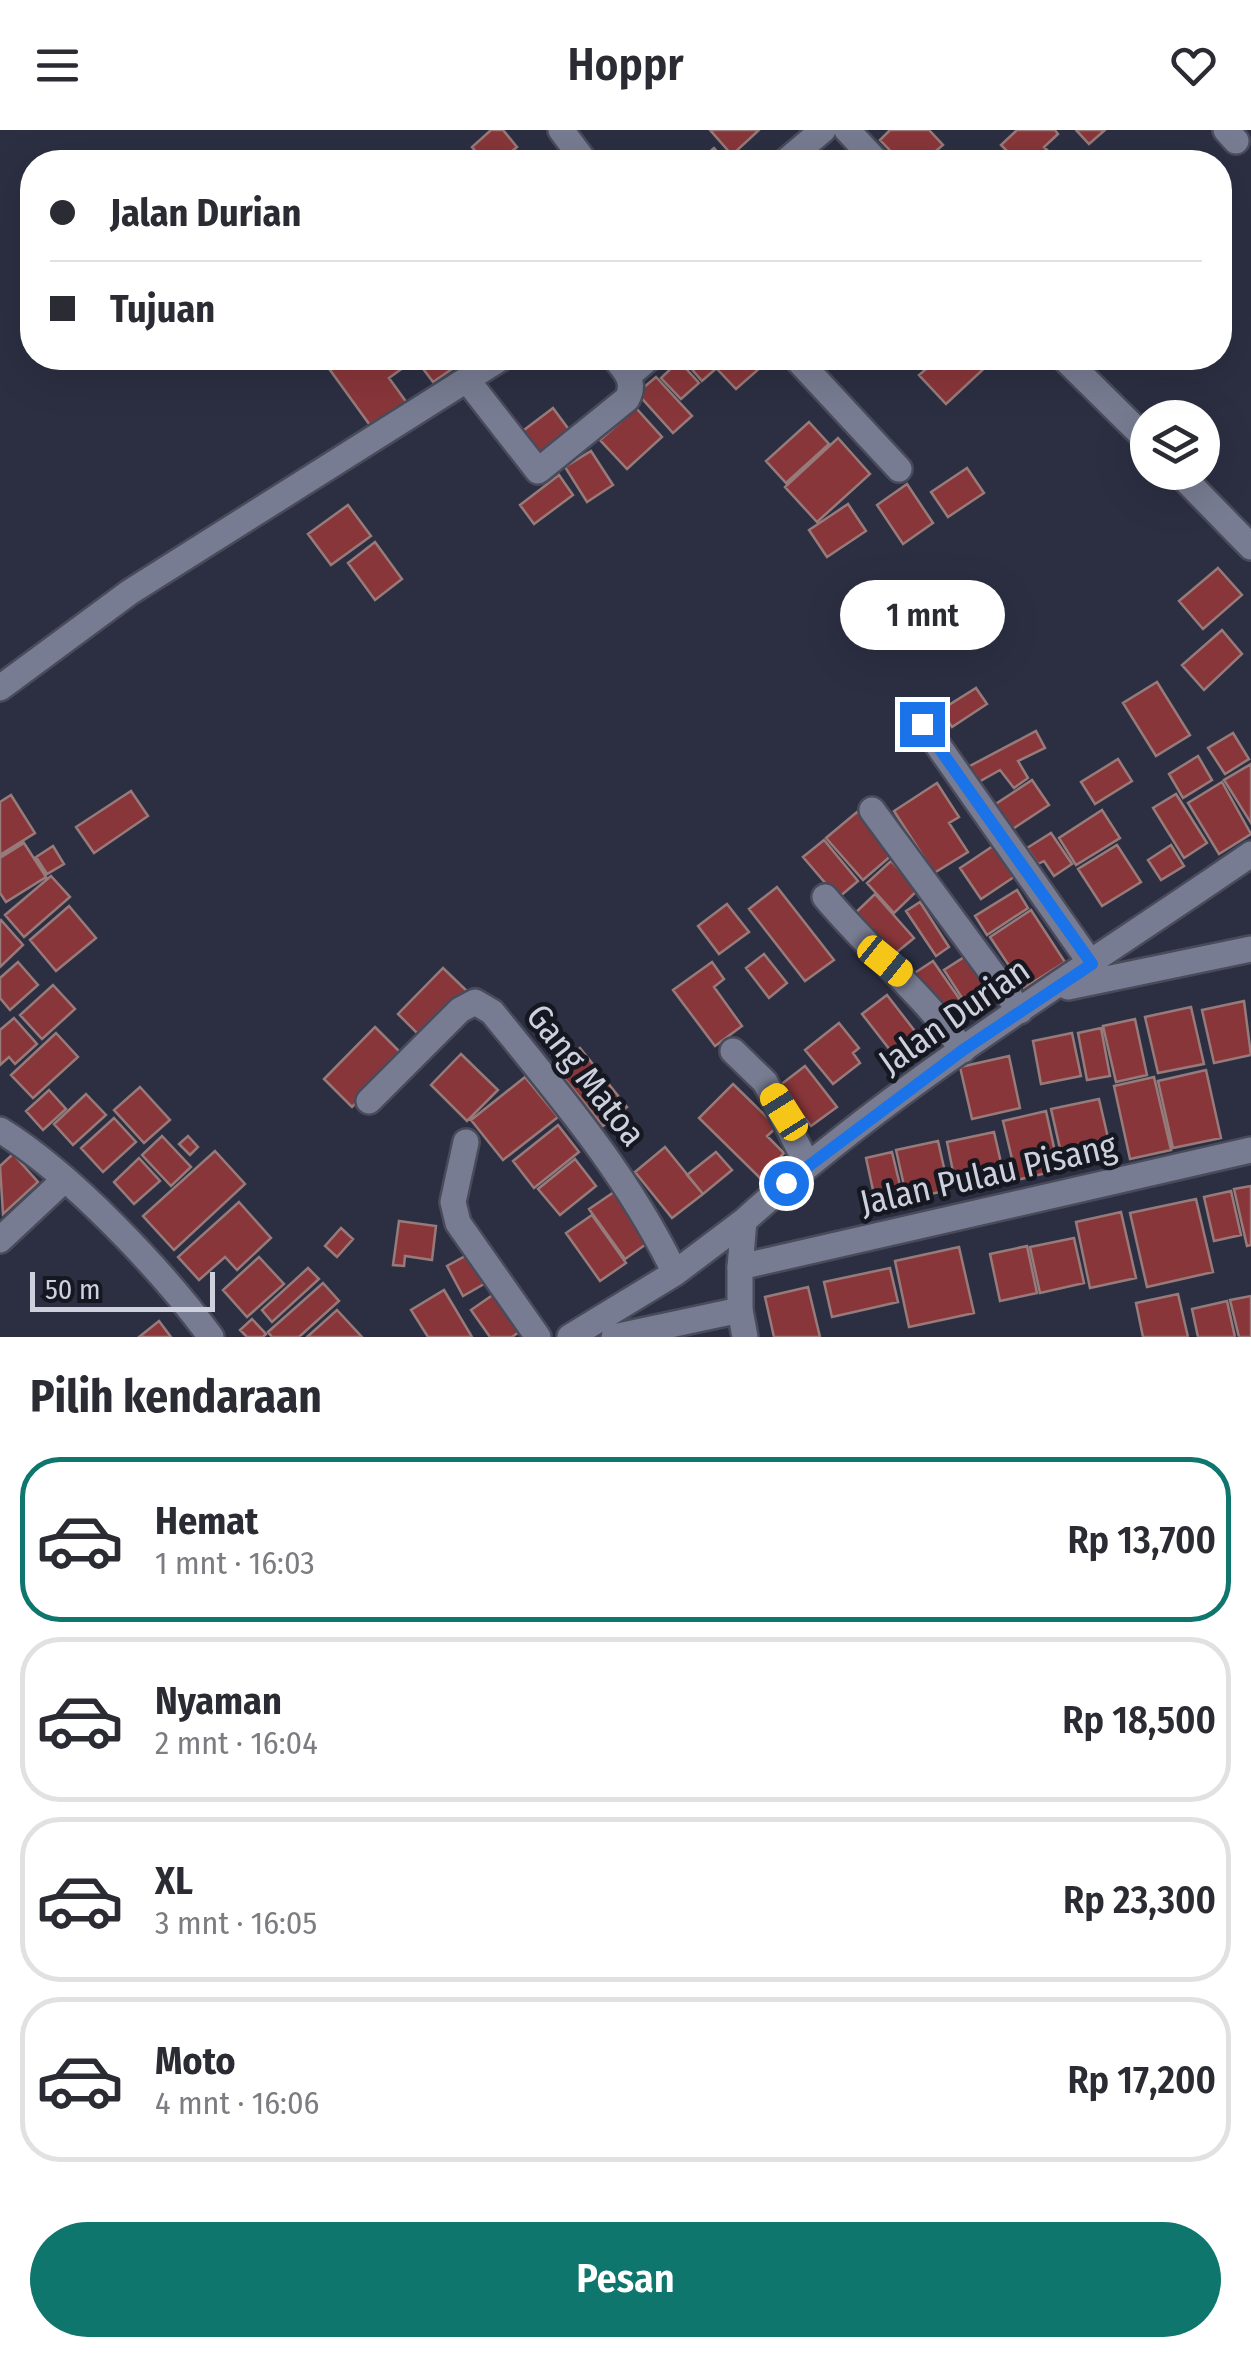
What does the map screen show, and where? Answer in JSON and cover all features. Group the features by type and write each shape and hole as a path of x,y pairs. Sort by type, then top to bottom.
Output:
{"street":[{"path":"799,150 822,130"},
{"path":"847,130 866,150"},
{"path":"0,688 130,592 482,370"},
{"path":"467,380 538,470 626,399 632,390 631,370"},
{"path":"807,370 899,469"},
{"path":"1076,370 1130,423"},
{"path":"1196,490 1251,546"},
{"path":"922,724 1092,964"},
{"path":"872,810 1020,1011"},
{"name":"Jalan Durian","path":"570,1337 675,1273 744,1221 807,1164 963,1050 1251,854"},
{"path":"824,897 864,944 905,978 963,1050"},
{"path":"1054,990 1251,948"},
{"name":"Gang Matoa","path":"369,1101 460,1010 475,1002 492,1012 590,1133 643,1206 675,1273"},
{"path":"734,1051 765,1082 807,1164"},
{"path":"0,1130 63,1181 140,1254 210,1337"},
{"path":"466,1142 453,1202 458,1224 538,1337"},
{"name":"Jalan Pulau Pisang","path":"740,1267 1251,1150"},
{"path":"0,1240 63,1181"},
{"path":"744,1221 740,1310 746,1337"},
{"path":"614,1337 740,1310"}],"building":[{"path":"491,130 503,130 517,147 475,150 472,147"},
{"path":"710,130 759,130 737,150 728,150"},
{"path":"890,130 929,130 943,145 937,150 890,150 880,140"},
{"path":"1017,130 1055,130 1058,134 1044,147 1047,150 1006,150 1001,145"},
{"path":"1076,130 1105,130 1089,144"},
{"path":"330,370 400,370 389,378 407,403 372,428"},
{"path":"424,370 450,370 433,382"},
{"path":"669,370 687,370 699,383 681,399 661,378"},
{"path":"692,370 714,370 702,381"},
{"path":"718,370 758,370 736,389"},
{"path":"925,370 982,370 946,404 919,375"},
{"path":"656,377 692,416 673,433 637,393"},
{"path":"553,408 570,431 534,458 516,436"},
{"path":"636,408 662,437 627,469 600,440"},
{"path":"809,422 829,444 786,483 766,461"},
{"path":"838,438 870,474 817,522 785,487"},
{"path":"591,451 613,485 587,502 565,467"},
{"path":"967,468 984,493 948,517 931,492"},
{"path":"559,475 573,495 534,524 520,505"},
{"path":"907,484 933,523 903,544 877,505"},
{"path":"848,504 866,531 827,557 809,530"},
{"path":"348,505 371,536 331,565 308,534"},
{"path":"375,542 402,579 375,600 348,563"},
{"path":"1218,568 1242,595 1203,629 1179,601"},
{"path":"1222,630 1242,654 1204,690 1182,665"},
{"path":"1157,682 1190,735 1156,756 1123,703"},
{"path":"976,688 987,704 952,727 941,710"},
{"path":"1036,731 1045,748 1018,761 1028,778 1014,788 1000,770 975,784 966,768"},
{"path":"1233,733 1249,759 1225,774 1208,748"},
{"path":"1198,756 1212,780 1183,798 1169,774"},
{"path":"1118,759 1132,781 1095,804 1081,782"},
{"path":"1251,764 1251,823 1224,780"},
{"path":"1032,780 1049,805 1011,830 994,805"},
{"path":"1222,782 1251,834 1219,854 1188,803"},
{"path":"937,783 959,817 949,823 968,852 934,873 894,811"},
{"path":"131,791 148,816 94,853 76,827"},
{"path":"1176,794 1207,843 1184,858 1153,808"},
{"path":"11,795 35,833 0,855 0,802"},
{"path":"1102,810 1120,838 1076,865 1059,838"},
{"path":"857,812 893,854 863,880 826,838"},
{"path":"1051,833 1072,864 1054,876 1044,861 1038,864 1027,848"},
{"path":"824,840 858,881 838,898 803,857"},
{"path":"24,843 46,877 6,902 0,893 0,858"},
{"path":"1117,845 1141,882 1102,906 1078,869"},
{"path":"1171,845 1184,866 1161,880 1148,860"},
{"path":"53,846 64,864 47,874 36,857"},
{"path":"993,846 1014,877 981,899 960,868"},
{"path":"891,861 918,890 894,913 867,883"},
{"path":"51,876 70,897 24,937 5,915"},
{"path":"777,887 834,960 805,981 749,909"},
{"path":"1017,890 1028,908 987,935 975,916"},
{"path":"875,894 914,938 891,957 852,916"},
{"path":"920,902 949,947 936,956 906,911"},
{"path":"727,904 749,932 719,954 698,926"},
{"path":"69,906 96,938 56,971 30,940"},
{"path":"1031,910 1065,962 1024,988 990,937"},
{"path":"0,921 23,945 0,967"},
{"path":"764,954 787,983 769,998 746,968"},
{"path":"969,954 998,999 973,1015 944,970"},
{"path":"933,961 963,1004 945,1017 913,974"},
{"path":"18,962 38,985 10,1010 0,998 0,978"},
{"path":"712,962 724,979 714,987 742,1026 715,1046 673,990"},
{"path":"443,968 468,992 422,1038 398,1014"},
{"path":"53,985 75,1009 42,1039 20,1015"},
{"path":"887,995 928,1048 904,1068 862,1014"},
{"path":"1244,1001 1251,1055 1214,1063 1202,1010"},
{"path":"1191,1007 1204,1064 1158,1073 1145,1017"},
{"path":"14,1018 37,1044 15,1064 9,1057 0,1065 0,1030"},
{"path":"1135,1019 1147,1075 1116,1082 1103,1026"},
{"path":"839,1023 859,1048 853,1053 860,1063 833,1084 805,1050"},
{"path":"375,1027 403,1055 352,1107 324,1079"},
{"path":"1101,1028 1110,1076 1087,1080 1078,1033"},
{"path":"56,1033 78,1057 33,1098 11,1075"},
{"path":"1072,1033 1081,1076 1041,1084 1033,1041"},
{"path":"580,1048 627,1107 603,1126 556,1068"},
{"path":"461,1054 498,1090 467,1121 431,1085"},
{"path":"1009,1056 1020,1108 972,1119 960,1067"},
{"path":"805,1066 837,1107 811,1126 779,1086"},
{"path":"1206,1070 1221,1138 1173,1148 1158,1081"},
{"path":"525,1077 558,1117 503,1160 471,1120"},
{"path":"1154,1077 1171,1150 1130,1159 1114,1086"},
{"path":"733,1084 777,1127 767,1136 784,1153 760,1178 699,1118"},
{"path":"140,1087 170,1120 144,1143 114,1110"},
{"path":"49,1090 66,1109 43,1130 26,1111"},
{"path":"86,1094 106,1115 73,1145 54,1124"},
{"path":"1099,1099 1112,1155 1064,1166 1051,1109"},
{"path":"1046,1111 1059,1170 1017,1180 1003,1121"},
{"path":"114,1118 136,1142 103,1172 81,1148"},
{"path":"558,1125 579,1152 534,1188 513,1161"},
{"path":"994,1132 1005,1180 957,1191 947,1142"},
{"path":"162,1136 191,1167 171,1186 142,1155"},
{"path":"188,1136 198,1147 190,1155 179,1144"},
{"path":"938,1141 949,1190 907,1199 896,1150"},
{"path":"665,1147 703,1194 672,1218 635,1172"},
{"path":"215,1151 245,1184 174,1250 143,1216"},
{"path":"716,1152 732,1170 703,1194 687,1175"},
{"path":"892,1152 903,1198 876,1204 866,1158"},
{"path":"13,1154 38,1182 3,1214 0,1166"},
{"path":"139,1158 160,1181 134,1204 114,1182"},
{"path":"575,1159 596,1186 560,1215 538,1189"},
{"path":"1251,1186 1251,1245 1247,1246 1234,1189"},
{"path":"617,1190 652,1240 625,1259 589,1209"},
{"path":"1231,1191 1241,1235 1214,1241 1204,1197"},
{"path":"1196,1199 1213,1272 1147,1287 1130,1213"},
{"path":"239,1202 271,1238 237,1270 225,1257 199,1280 178,1257"},
{"path":"1121,1212 1136,1278 1090,1288 1076,1222"},
{"path":"592,1215 626,1263 600,1281 566,1233"},
{"path":"399,1221 436,1226 432,1260 405,1256 404,1266 393,1265"},
{"path":"341,1228 353,1239 337,1257 325,1246"},
{"path":"1074,1238 1084,1283 1040,1293 1030,1247"},
{"path":"1027,1246 1037,1293 1000,1301 990,1254"},
{"path":"959,1247 974,1313 909,1327 895,1261"},
{"path":"469,1254 484,1284 463,1296 447,1266"},
{"path":"259,1257 284,1284 247,1317 223,1290"},
{"path":"308,1268 319,1279 272,1322 262,1310"},
{"path":"890,1268 898,1302 832,1317 824,1282"},
{"path":"323,1283 339,1301 299,1337 272,1337 268,1332"},
{"path":"808,1287 820,1337 774,1337 765,1297"},
{"path":"444,1290 472,1337 428,1337 411,1310"},
{"path":"497,1292 522,1330 512,1337 490,1337 471,1310"},
{"path":"1178,1294 1188,1337 1143,1337 1136,1303"},
{"path":"1251,1296 1251,1337 1239,1337 1230,1300"},
{"path":"1227,1301 1235,1337 1198,1337 1192,1309"},
{"path":"337,1310 362,1337 307,1337"},
{"path":"252,1319 266,1334 263,1337 247,1337 240,1330"},
{"path":"159,1321 171,1337 139,1337"}],"route":[{"path":"786,1183 963,1050 1092,964 922,724"}]}
